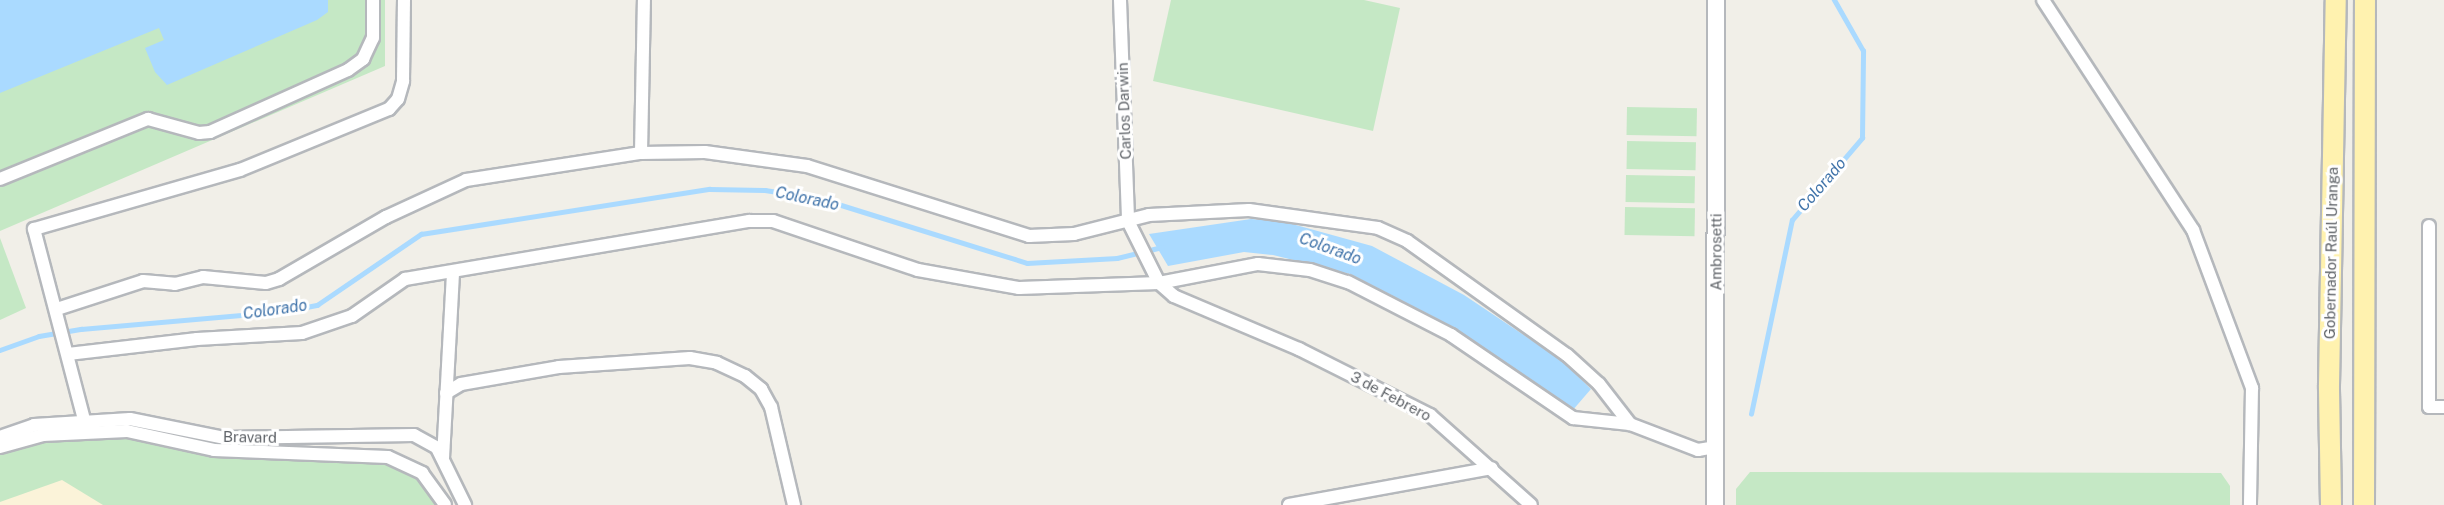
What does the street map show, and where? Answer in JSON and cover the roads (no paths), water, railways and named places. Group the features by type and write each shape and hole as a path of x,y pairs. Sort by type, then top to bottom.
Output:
{"main road":[{"name":"Gobernador Raúl Uranga","path":"2331,505 2329,385 2336,0"},
{"path":"2364,505 2365,0"}],"street":[{"path":"0,179 148,119 199,133 210,132 348,70 363,60 373,38 373,0"},
{"path":"86,426 57,309 34,229 274,158 308,139 389,109 398,99 403,81 404,0"},
{"path":"640,153 644,0"},
{"name":"Carlos Darwin","path":"1120,0 1130,227"},
{"name":"Ambrosetti","path":"1715,505 1716,0"},
{"path":"2043,0 2193,230 2252,388 2250,505"},
{"path":"57,309 143,281 175,284 203,277 266,283 386,217 466,180 640,153 705,152 807,166 1029,236 1074,234 1130,227 1149,215 1249,210 1333,219 1391,232 1568,355 1599,384 1630,424"},
{"path":"68,354 197,339 302,333 352,316 405,279 453,274 749,221 773,221 918,270 1018,288 1043,290 1159,283 1258,264 1280,264 1348,282 1451,335 1573,418 1630,424 1698,450 1715,447"},
{"path":"2429,226 2429,407 2444,407"},
{"path":"1130,227 1159,283"},
{"path":"443,459 453,274"},
{"name":"3 de Febrero","path":"1159,283 1174,296 1229,319 1430,415 1531,505"},
{"path":"446,393 461,384 559,367 690,358 717,363 746,376 761,389 771,407 794,505"},
{"name":"Bravard","path":"0,437 34,425 86,426 147,421 224,438 414,435 430,442 443,459 465,505"},
{"name":"Bravard","path":"0,447 24,438 86,426 143,433 214,450 388,457 422,473 445,505"},
{"path":"1289,505 1350,499 1492,468"}],"water":[{"path":"0,0 328,0 328,12 317,20 167,85 155,72 145,48 164,40 159,28 0,93"},
{"path":"1251,219 1285,222 1372,246 1464,295 1561,360 1591,389 1572,411 1454,329 1350,274 1273,255 1244,252 1168,266 1149,234"}],"waterway":[{"name":"Colorado","path":"1751,414 1792,220 1862,138 1863,51 1834,0"},
{"name":"Colorado","path":"0,350 39,336 81,329 286,311 317,305 421,234 710,189 765,190 822,199 1027,263 1117,258 1162,247"}]}
